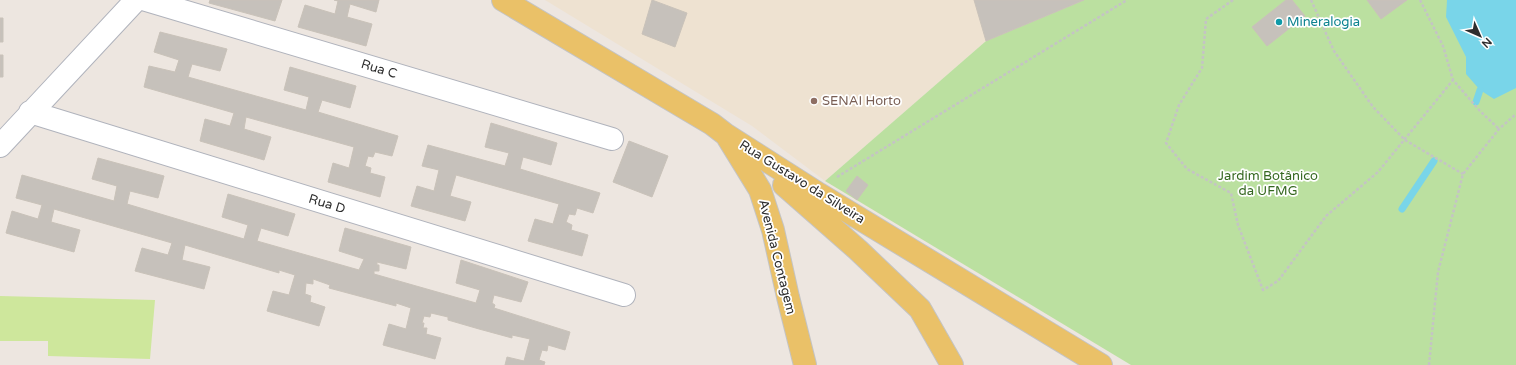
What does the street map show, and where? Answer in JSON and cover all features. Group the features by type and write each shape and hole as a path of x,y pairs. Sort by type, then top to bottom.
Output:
{"main road":[{"name":"Rua Gustavo da Silveira","path":"503,0 712,124 725,134 819,194 1101,365"},
{"name":"Avenida Contagem","path":"725,134 760,190 773,230 804,365"},
{"path":"725,134 858,250 920,309 952,365"}],"street":[{"path":"0,146 30,112 136,0"},
{"name":"Rua C","path":"146,0 612,139"},
{"name":"Rua D","path":"30,112 624,295"}],"path":[{"path":"819,194 834,180 847,171 1127,0"},
{"path":"1233,0 1206,19 1202,68 1179,105 1166,143 1187,169 1231,193 1238,225 1263,290 1278,281 1326,216 1378,172 1453,80"},
{"path":"1311,0 1334,51 1373,107 1405,140 1463,174"},
{"path":"1420,0 1443,46 1453,80 1480,111 1499,129"},
{"path":"1429,365 1438,272 1463,174 1499,129 1516,114"}],"shaded area":[{"name":"SENAI Horto","path":"545,0 1084,0 986,41 825,181 752,126"}],"green space":[{"name":"Jardim Botânico da UFMG","path":"1084,0 1516,0 1516,365 1131,365 825,181 986,41"},
{"path":"0,296 155,300 150,359 48,356 48,341 0,341"}],"water":[{"path":"1447,0 1516,0 1516,88 1494,99 1480,90 1466,74 1466,57 1446,17"}],"building":[{"path":"210,0 282,0 275,21 209,3"},
{"path":"334,0 379,0 376,12 350,4 347,17 372,24 366,46 298,27 305,5 335,14 338,1"},
{"path":"652,0 687,13 675,47 642,34"},
{"path":"974,0 1084,0 986,41"},
{"name":"Mineralogia","path":"1286,0 1292,0 1305,16 1267,46 1252,27"},
{"path":"1367,0 1407,0 1381,19"},
{"path":"0,18 3,18 3,42 0,42"},
{"path":"160,32 227,49 220,71 192,64 188,77 306,110 309,97 284,90 290,67 356,86 350,108 322,100 318,112 398,136 392,156 375,152 373,157 368,156 365,166 371,168 370,173 385,177 380,197 328,182 333,163 349,168 354,147 246,117 244,129 271,137 264,160 200,141 205,119 230,126 234,113 144,87 149,66 175,72 179,60 154,52"},
{"path":"0,55 3,55 3,77 0,77"},
{"path":"491,123 557,143 551,165 523,157 520,169 600,193 593,213 577,208 575,215 569,214 566,222 572,225 571,230 588,235 582,256 528,241 535,219 553,224 559,204 456,175 450,196 471,202 465,221 411,206 417,186 434,191 439,170 422,166 428,145 505,166 509,153 485,147"},
{"path":"629,141 668,156 652,197 613,182"},
{"path":"98,158 164,176 158,198 130,191 127,204 244,239 248,225 222,217 228,194 295,214 288,236 261,228 257,241 359,270 364,259 339,251 345,228 411,247 406,269 377,262 377,265 379,265 379,271 374,271 374,274 476,303 480,290 456,283 461,260 528,282 521,302 494,295 492,303 495,305 494,308 570,332 565,350 548,345 547,351 542,350 539,360 545,362 544,365 505,365 507,357 524,361 530,339 512,335 512,338 448,320 448,317 431,313 430,317 424,316 422,323 424,323 423,328 427,328 426,334 441,338 435,359 383,345 389,324 406,329 411,308 396,303 396,306 329,288 330,285 313,279 313,284 306,283 305,294 311,296 310,302 325,307 319,326 267,311 273,291 289,295 295,275 279,270 279,273 185,245 182,260 210,267 204,289 135,271 142,248 168,255 172,243 54,209 51,222 80,230 74,252 6,233 12,211 38,219 42,205 16,198 22,175 114,201 117,186 92,179"},
{"path":"857,176 868,185 857,200 846,191"}],"waterway":[{"path":"1476,102 1480,90"},
{"path":"1402,209 1434,161"}],"place":[{"name":"Mineralogia","path":"1279,22"},
{"name":"SENAI Horto","path":"814,101"}]}
